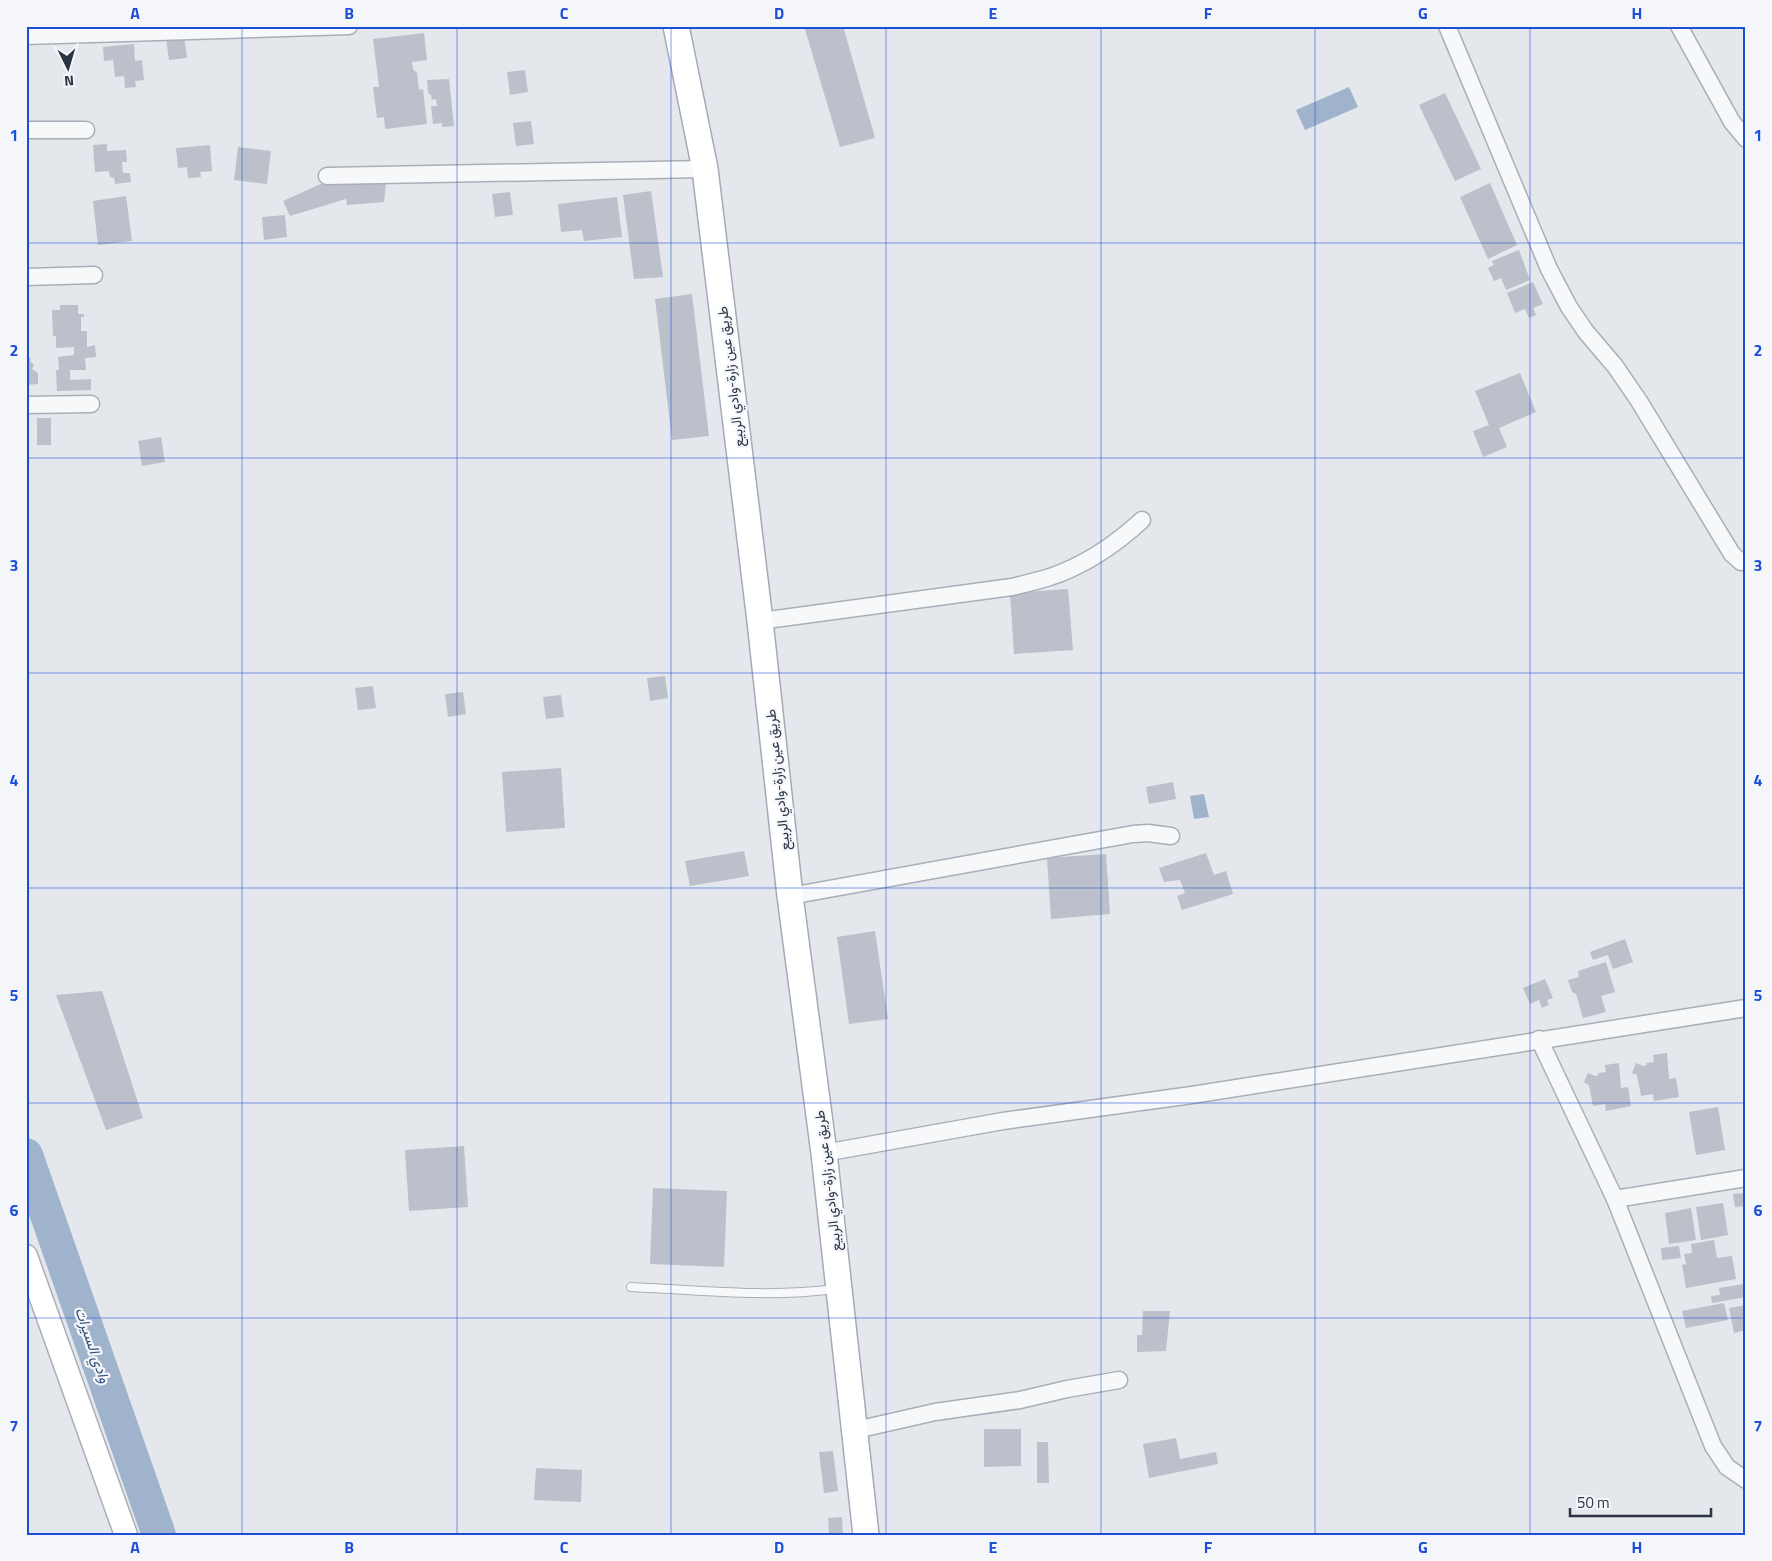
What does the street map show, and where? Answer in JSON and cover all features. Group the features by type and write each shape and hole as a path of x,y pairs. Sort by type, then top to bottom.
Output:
{"main road":[{"name":"طريق عين زارة-وادي الربيع","path":"676,26 705,169 760,621 790,896 824,1153 856,1430 866,1535"},
{"path":"26,1256 126,1535"}],"street":[{"path":"26,36 349,26"},
{"path":"1447,26 1549,269 1569,307 1586,332 1616,366 1682,468 1732,554 1741,562 1746,560"},
{"path":"1679,26 1732,122 1746,139"},
{"path":"26,130 86,130"},
{"path":"327,176 705,169"},
{"path":"26,277 94,275"},
{"path":"26,405 91,404"},
{"path":"760,621 1012,587 1051,577 1084,561 1123,538 1142,520"},
{"path":"790,896 1133,834 1148,833 1171,836"},
{"path":"824,1153 1003,1121 1192,1095 1746,1008"},
{"path":"1539,1040 1615,1199 1714,1446 1727,1467 1746,1480"},
{"path":"1615,1199 1746,1178"},
{"path":"856,1430 935,1412 1020,1400 1119,1380"}],"lane":[{"path":"631,1286 762,1294 806,1293 839,1288"}],"water":[{"path":"1349,87 1358,107 1305,130 1296,110"},
{"path":"1204,794 1209,817 1194,819 1190,796"}],"building":[{"path":"804,26 843,26 875,138 840,147"},
{"path":"424,33 427,60 412,62 413,69 417,73 419,90 423,89 427,124 385,129 384,117 377,118 373,87 379,87 373,39"},
{"path":"184,36 187,58 169,60 166,38"},
{"path":"134,44 135,61 142,60 144,80 135,81 136,87 125,88 124,76 115,77 113,60 104,61 103,47"},
{"path":"525,70 528,92 510,95 507,72"},
{"path":"449,79 454,126 442,127 442,123 433,124 431,106 437,106 436,99 432,100 431,95 428,93 427,80"},
{"path":"1445,93 1481,169 1455,181 1419,105"},
{"path":"531,121 534,144 516,146 513,123"},
{"path":"107,144 107,151 126,150 127,162 122,162 123,173 130,173 131,182 115,184 114,178 110,177 109,171 95,172 93,145"},
{"path":"210,145 212,171 200,172 201,177 188,178 187,167 178,168 176,148"},
{"path":"238,147 271,151 267,184 234,180"},
{"path":"386,181 384,202 347,205 346,199 290,216 283,201 323,183"},
{"path":"1490,183 1517,245 1488,259 1460,197"},
{"path":"651,191 663,277 634,279 623,195"},
{"path":"510,192 513,215 495,217 492,194"},
{"path":"126,196 132,241 98,245 93,201"},
{"path":"617,197 622,237 584,241 582,230 561,232 558,204"},
{"path":"285,215 287,237 264,240 262,217"},
{"path":"1519,250 1530,280 1506,290 1501,278 1494,281 1488,268 1494,265 1492,261"},
{"path":"1533,282 1543,304 1533,308 1536,315 1529,318 1525,309 1515,313 1507,293"},
{"path":"692,294 709,436 672,440 655,299"},
{"path":"60,305 78,305 78,314 84,314 84,317 81,317 81,331 87,331 87,347 95,345 96,357 85,358 86,370 70,370 70,380 91,379 91,390 57,391 56,370 59,370 58,357 74,355 74,347 56,348 56,336 53,336 52,310 60,310"},
{"path":"26,355 34,365 32,369 38,373 38,384 26,385"},
{"path":"1520,373 1536,412 1499,428 1507,447 1483,457 1473,431 1489,425 1475,391"},
{"path":"37,418 51,418 51,445 37,445"},
{"path":"161,437 165,462 142,466 138,441"},
{"path":"1068,589 1073,650 1014,654 1010,593"},
{"path":"665,676 668,698 650,701 647,678"},
{"path":"373,686 376,708 358,710 355,688"},
{"path":"463,692 466,714 448,717 445,694"},
{"path":"561,695 564,717 546,719 543,697"},
{"path":"561,768 565,828 506,832 502,772"},
{"path":"1173,782 1176,799 1149,804 1146,787"},
{"path":"744,851 749,876 690,886 685,861"},
{"path":"1206,853 1214,875 1226,871 1233,894 1182,910 1177,896 1185,893 1180,880 1164,882 1159,868"},
{"path":"1106,854 1110,914 1051,919 1047,858"},
{"path":"875,931 888,1019 849,1024 837,937"},
{"path":"1625,939 1633,962 1613,969 1608,955 1593,960 1590,952"},
{"path":"1606,962 1615,992 1601,996 1606,1012 1583,1018 1576,994 1572,992 1568,980 1579,977 1578,971"},
{"path":"1545,979 1553,998 1547,1000 1549,1005 1542,1008 1539,1000 1530,1004 1523,988"},
{"path":"102,991 143,1118 106,1130 56,995"},
{"path":"1667,1053 1669,1079 1676,1078 1679,1097 1654,1101 1653,1094 1641,1096 1637,1075 1632,1073 1636,1063 1643,1066 1647,1065 1646,1063 1654,1062 1653,1055"},
{"path":"1619,1063 1621,1088 1628,1087 1631,1106 1606,1111 1605,1104 1593,1106 1589,1085 1584,1082 1588,1073 1595,1076 1599,1075 1598,1073 1606,1072 1605,1065"},
{"path":"1718,1107 1725,1150 1696,1155 1689,1112"},
{"path":"464,1146 468,1207 409,1211 405,1150"},
{"path":"653,1188 727,1191 724,1267 650,1264"},
{"path":"1746,1193 1746,1206 1735,1207 1733,1194"},
{"path":"1723,1203 1728,1235 1701,1240 1696,1207"},
{"path":"1691,1208 1696,1240 1669,1244 1665,1213"},
{"path":"1714,1240 1717,1258 1732,1256 1736,1279 1686,1288 1682,1265 1686,1264 1684,1254 1692,1253 1691,1244"},
{"path":"1679,1246 1681,1258 1662,1260 1661,1248"},
{"path":"1744,1284 1746,1297 1712,1303 1711,1296 1720,1295 1719,1288"},
{"path":"1724,1303 1728,1320 1686,1328 1682,1311"},
{"path":"1746,1305 1746,1330 1734,1333 1729,1308"},
{"path":"1143,1311 1170,1311 1166,1351 1137,1352 1137,1335 1142,1335"},
{"path":"984,1429 1021,1429 1021,1466 984,1467"},
{"path":"1176,1438 1180,1459 1216,1452 1218,1464 1149,1478 1143,1444"},
{"path":"1037,1442 1048,1442 1049,1483 1037,1483"},
{"path":"833,1451 838,1491 824,1493 819,1452"},
{"path":"536,1468 582,1470 581,1502 534,1500"},
{"path":"842,1517 843,1535 829,1535 828,1518"}],"waterway":[{"name":"وادي السيرات","path":"26,1155 159,1535"}]}
